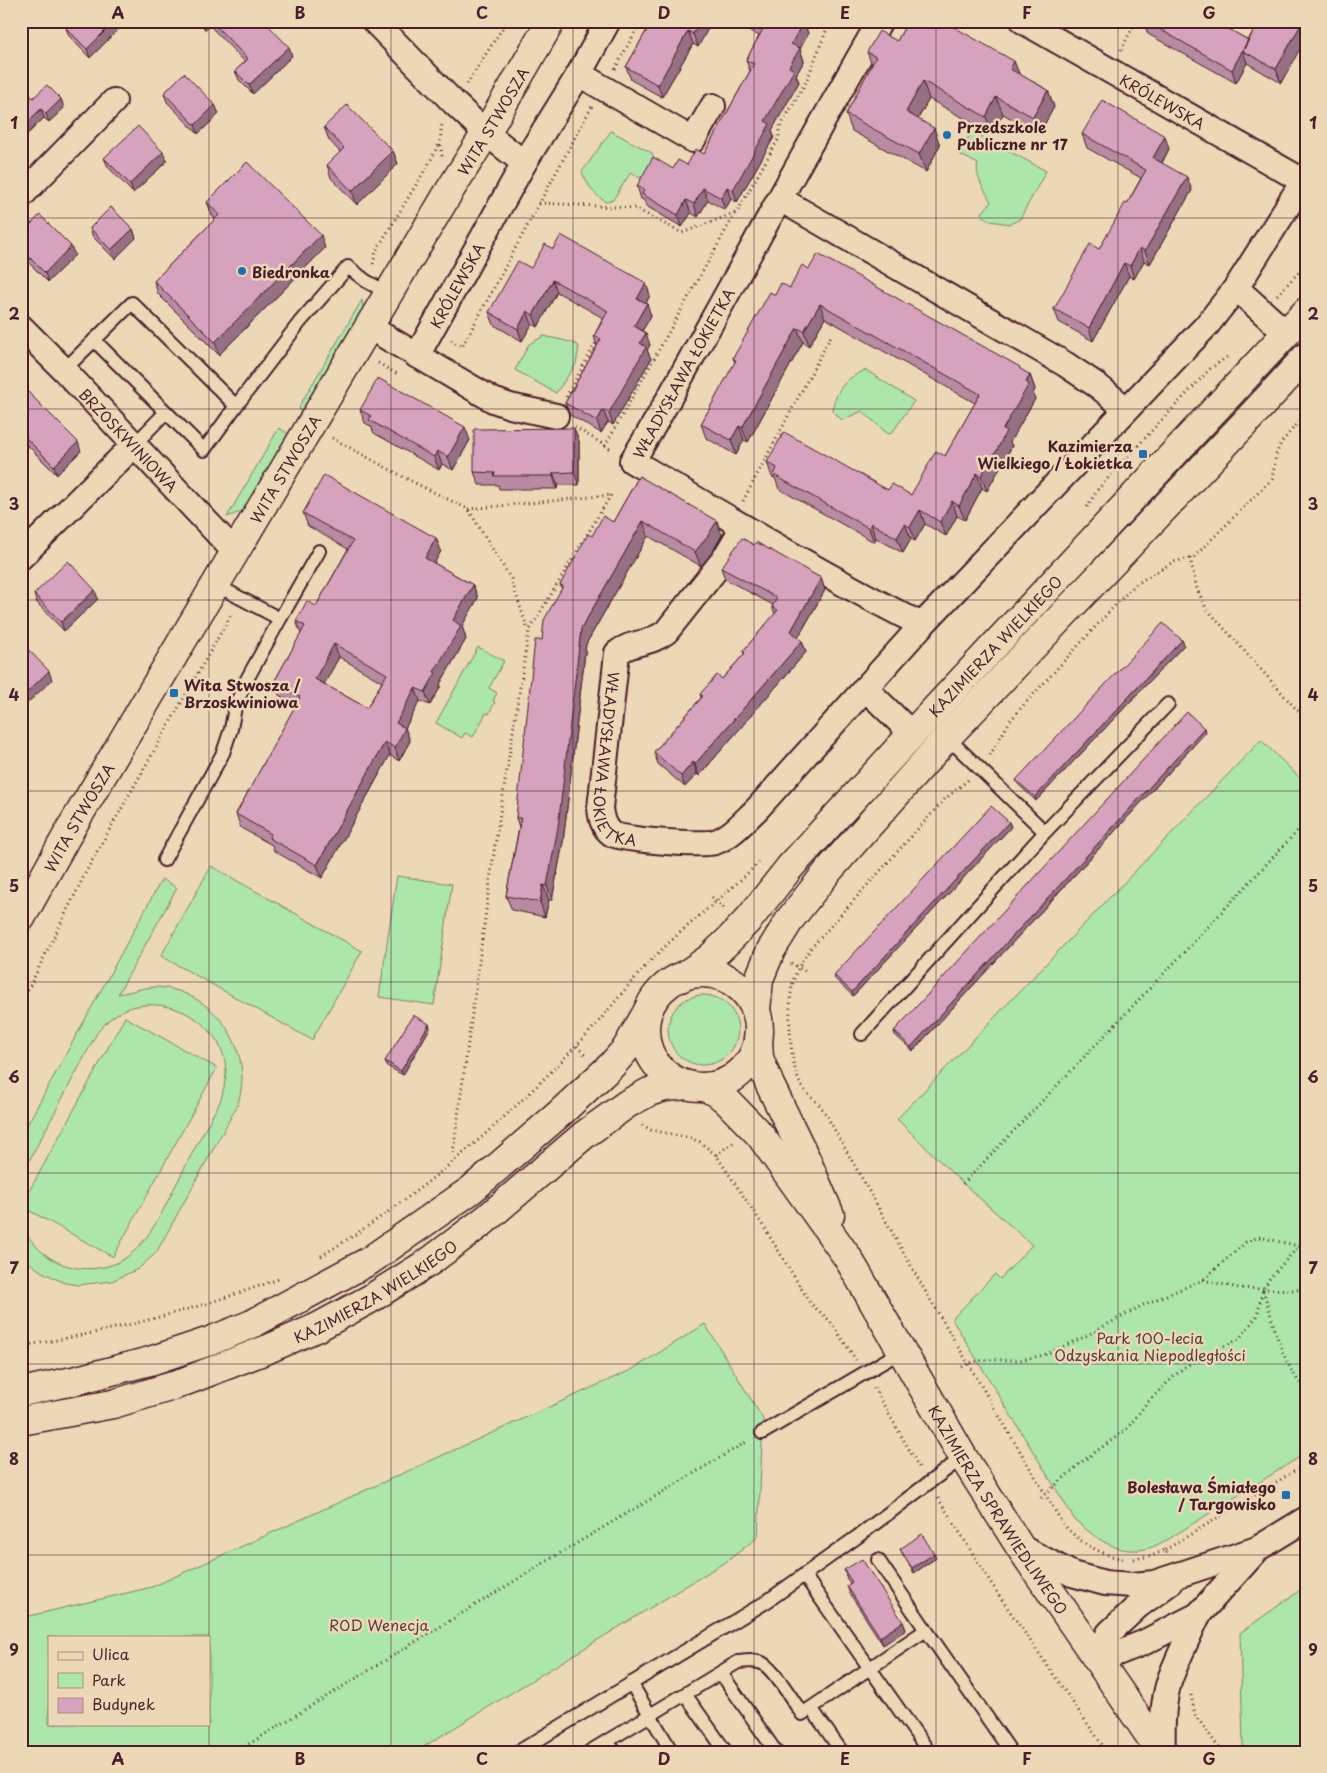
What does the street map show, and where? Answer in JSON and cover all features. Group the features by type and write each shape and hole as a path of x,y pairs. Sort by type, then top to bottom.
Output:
{"main road":[{"name":"WITA STWOSZA","path":"21,918 79,815 388,293 486,133 550,21"},
{"name":"KAZIMIERZA WIELKIEGO","path":"681,978 710,958 728,942 790,867 912,734 1306,312"},
{"name":"KAZIMIERZA WIELKIEGO","path":"756,1010 758,979 771,950 791,918 839,858 947,737 1306,357"},
{"path":"710,974 724,978 748,996 756,1010 759,1024 758,1039 754,1053 746,1067 734,1078 719,1084 696,1086 673,1079 660,1069 651,1056 646,1041 649,1009 657,996 668,985 681,978 710,974"},
{"name":"KAZIMIERZA WIELKIEGO","path":"21,1392 150,1362 210,1341 252,1324 369,1261 471,1190 560,1114 612,1065 626,1048 649,1009"},
{"name":"KAZIMIERZA SPRAWIEDLIWEGO","path":"758,1039 759,1058 805,1157 848,1258"},
{"name":"KAZIMIERZA WIELKIEGO","path":"21,1421 114,1404 173,1386 268,1349 318,1327 370,1299 429,1262 485,1220 584,1135 627,1104 649,1092 665,1088 696,1086"},
{"name":"KAZIMIERZA SPRAWIEDLIWEGO","path":"696,1086 716,1092 760,1135 848,1258 963,1457 1020,1547 1162,1752"}],"street":[{"path":"374,21 454,103 486,133 524,163"},
{"name":"KRÓLEWSKA","path":"417,356 524,163 579,74 608,21"},
{"name":"WŁADYSŁAWA ŁOKIETKA","path":"880,21 826,114 649,434 632,461 738,524 922,626"},
{"name":"KRÓLEWSKA","path":"1024,21 1305,179"},
{"path":"579,74 693,140 713,106"},
{"path":"21,196 114,101"},
{"name":"WŁADYSŁAWA ŁOKIETKA","path":"738,524 724,559 666,632 658,639 625,647 617,653 600,808 602,822 612,834 627,839 714,842 736,830 922,626 1207,325 1236,288 1305,179"},
{"path":"780,199 1066,364 1098,386 1126,409"},
{"path":"1236,288 1286,333"},
{"name":"BRZOSKWINIOWA","path":"21,327 64,370 235,552"},
{"path":"369,327 493,400 510,406 556,416"},
{"path":"21,557 134,445"},
{"path":"866,688 912,734"},
{"path":"1020,1547 1072,1574 1104,1583 1147,1584 1257,1550 1306,1519"},
{"path":"1162,1752 1164,1710 1170,1680 1198,1615 1257,1550"},
{"path":"1097,1658 1110,1633 1138,1606 1180,1575"},
{"path":"1097,1658 1112,1655 1143,1643 1198,1615"}],"lane":[{"path":"94,340 204,450 300,322 348,267 366,281 388,293"},
{"path":"64,370 132,304 236,406"},
{"path":"134,445 166,412"},
{"path":"164,860 223,753 231,729 235,707 246,681 319,551"},
{"path":"216,585 280,619"},
{"path":"862,1034 1045,832 1168,704"},
{"path":"947,737 1045,832"},
{"path":"762,1433 902,1351"},
{"path":"518,1752 537,1747 631,1683 766,1602 857,1537 963,1457"},
{"path":"878,1560 1011,1752"},
{"path":"804,1575 929,1752"},
{"path":"589,1752 738,1662 751,1660 763,1664 772,1672 802,1714 926,1630"},
{"path":"721,1673 776,1752"},
{"path":"631,1683 672,1752"},
{"path":"685,1694 726,1752"},
{"path":"812,1708 842,1752"},
{"path":"607,1741 615,1752"}],"path":[{"path":"372,270 376,251 440,142 442,122 507,21"},
{"path":"433,330 462,347 585,118 641,21"},
{"path":"605,446 779,138 779,129 806,82 830,21"},
{"path":"1109,70 1136,21"},
{"path":"539,204 636,208 682,233 737,212"},
{"path":"1261,311 1306,264"},
{"path":"738,524 832,334"},
{"path":"598,338 556,416 632,461"},
{"path":"1085,513 1098,489 1211,368 1236,352"},
{"path":"1306,413 1281,443 1276,455 1272,479 1203,548 1190,558 1172,562 1135,585 1121,598 1015,714 980,770 945,799 924,821 811,948 798,967 792,982 790,1026 795,1069 801,1084 824,1111 968,1363 1063,1524 1081,1542 1103,1553 1120,1558 1134,1560 1151,1556 1165,1550 1306,1464"},
{"path":"332,438 409,480 468,509 611,495 529,631 496,845 453,1153"},
{"path":"468,509 511,579 529,631"},
{"path":"1190,558 1198,590 1206,608 1306,720"},
{"path":"963,1184 1306,822"},
{"path":"319,1257 356,1235 446,1169 518,1105 577,1046 643,970 764,857"},
{"path":"798,967 805,971"},
{"path":"716,1155 764,1227 810,1303 830,1321 864,1373 928,1483 1000,1597 1107,1752"},
{"path":"962,1367 968,1363 984,1360 1020,1360 1044,1355 1082,1338 1145,1304 1203,1280 1246,1242 1259,1237 1299,1246 1306,1245"},
{"path":"1041,1498 1084,1460 1126,1430 1164,1384 1183,1368 1239,1339 1257,1316 1263,1289 1270,1278 1299,1246"},
{"path":"21,1346 58,1340 168,1316 286,1275"},
{"path":"1203,1280 1239,1288 1306,1289"},
{"path":"1263,1289 1285,1361 1306,1392"},
{"path":"236,1752 762,1433"},
{"path":"1165,1550 1180,1575"},
{"path":"1192,1687 1193,1708 1196,1715 1222,1752"}],"green space":[{"path":"611,131 652,153 654,158 640,178 631,172 613,200 606,202 591,189 582,172"},
{"path":"972,131 1046,171 1020,219 1010,224 990,221 981,214 991,202 979,179 978,164 959,154"},
{"path":"362,300 364,313 303,415 299,409 300,405"},
{"path":"544,336 571,342 579,346 576,364 556,393 515,370 529,344"},
{"path":"866,370 914,401 892,433 888,434 862,411 842,420 832,410 836,396 843,385"},
{"path":"279,428 290,435 248,506 243,511 227,517"},
{"path":"478,647 504,661 489,688 497,693 489,714 486,713 473,737 465,733 462,738 436,723"},
{"name":"Park 100-lecia Odzyskania Niepodległości","path":"1261,740 1306,784 1306,1453 1167,1540 1153,1547 1125,1550 1107,1544 1075,1520 952,1319 995,1274 1000,1279 1032,1245 957,1178 897,1119"},
{"path":"211,866 362,951 312,1040 161,956"},
{"path":"397,876 452,884 434,1005 379,997"},
{"path":"162,879 177,888 118,994 156,987 177,991 196,999 212,1011 226,1027 235,1045 241,1064 242,1085 237,1106 156,1253 138,1269 112,1281 78,1285 65,1283 42,1272 21,1255 21,1226 42,1252 64,1265 94,1268 115,1264 127,1257 144,1241 157,1221 220,1102 223,1091 226,1071 224,1056 208,1029 196,1019 168,1007 153,1005 131,1007 120,1012 97,1033 21,1176 21,1136"},
{"path":"703,995 716,998 728,1005 735,1017 738,1030 735,1043 728,1055 716,1062 703,1065 690,1062 678,1055 671,1043 668,1030 671,1017 678,1005 690,998"},
{"path":"125,1017 217,1068 113,1257 21,1206"},
{"name":"ROD Wenecja","path":"705,1324 763,1419 758,1537 730,1559 415,1752 21,1752 21,1618 152,1587 633,1369"},
{"path":"1306,1586 1306,1752 1247,1752 1243,1747 1240,1633"}],"building":[{"path":"72,21 115,21 87,49 66,28"},
{"path":"211,21 264,21 289,47 249,85 235,71 248,59"},
{"path":"652,21 700,21 693,34 688,31 658,85 626,67"},
{"path":"750,21 804,21 791,44 800,48 789,67 794,70 765,121 770,124 733,190 727,187 721,198 703,188 694,204 686,200 678,215 642,194 644,190 637,186 653,157 673,169 678,160 687,165 696,149 704,154 754,64 746,60 763,29"},
{"path":"908,21 946,21 1014,61 1010,69 1048,90 1033,117 996,97 986,117 923,81 906,112 934,128 919,154 846,114 876,57 867,52 879,31 897,41"},
{"path":"1145,21 1215,21 1248,40 1232,70"},
{"path":"1259,21 1303,21 1276,69 1243,51"},
{"path":"184,73 215,105 195,125 164,93"},
{"path":"47,85 61,99 46,114 41,109 21,128 21,87 33,98"},
{"path":"1102,100 1165,136 1153,158 1187,177 1145,251 1140,248 1130,266 1124,263 1089,328 1054,309 1090,244 1099,249 1146,170 1082,134"},
{"path":"347,105 393,151 352,191 327,165 344,148 324,127"},
{"path":"138,126 163,152 130,184 104,158"},
{"name":"Biedronka","path":"247,162 321,235 215,342 154,281 219,215 207,202"},
{"path":"111,207 133,229 111,250 90,228"},
{"path":"40,215 71,246 45,273 21,249 21,234"},
{"path":"561,235 646,283 637,299 647,303 634,326 646,333 640,343 646,347 609,413 603,410 597,421 565,403 601,339 594,336 608,311 553,280 533,315 527,311 518,329 489,312 518,261 531,268 545,244 553,249"},
{"path":"818,254 1020,367 1030,375 1026,382 1029,384 1003,429 1006,431 997,450 981,476 977,473 959,506 952,501 940,522 920,510 910,527 905,524 897,538 871,523 869,528 774,475 777,468 767,462 784,432 888,490 892,484 911,495 936,451 945,456 980,394 820,304 804,331 797,328 742,428 739,426 731,440 701,424 736,360 733,358 770,292 775,295 781,283 790,288 802,265 809,269"},
{"path":"378,378 465,427 448,457 437,451 434,457 369,420 371,416 360,410"},
{"path":"28,392 78,442 54,466 21,433 21,398"},
{"path":"574,428 574,472 553,473 553,476 494,476 495,473 474,472 474,429"},
{"path":"324,475 436,538 425,558 473,585 453,620 461,626 434,672 436,673 425,692 415,688 396,723 405,728 395,748 385,742 317,865 269,838 271,834 236,814 300,697 274,682 305,626 296,621 307,601 316,606 353,541 303,513","holes":["334,644 387,674 367,708 315,679"]},
{"path":"639,476 717,521 695,552 643,521 581,629 558,827 547,886 543,885 540,902 506,896 521,818 516,818 535,640 542,640 544,620 563,586 560,585 588,534 592,536 603,516 613,522"},
{"path":"742,538 754,545 756,542 821,578 791,631 802,641 695,764 693,762 681,776 654,752 703,696 700,694 717,675 722,679 778,610 772,607 777,598 721,568"},
{"path":"68,561 95,590 61,622 34,594"},
{"path":"1163,623 1182,640 1035,797 1016,780"},
{"path":"21,642 49,671 21,698"},
{"path":"1187,712 1204,728 911,1047 894,1031"},
{"path":"991,806 1009,822 852,992 834,975"},
{"path":"413,1015 429,1024 401,1071 385,1061"},
{"path":"922,1534 934,1554 912,1568 900,1549"},
{"path":"862,1559 903,1622 880,1637 847,1586 852,1582 844,1570"}],"place":[{"name":"Przedszkole Publiczne nr 17","path":"947,135"},
{"name":"Biedronka","path":"242,271"},
{"name":"Kazimierza Wielkiego / Łokietka","path":"1143,454"},
{"name":"Wita Stwosza / Brzoskwiniowa","path":"174,693"},
{"name":"Bolesława Śmiałego / Targowisko","path":"1286,1495"}]}
